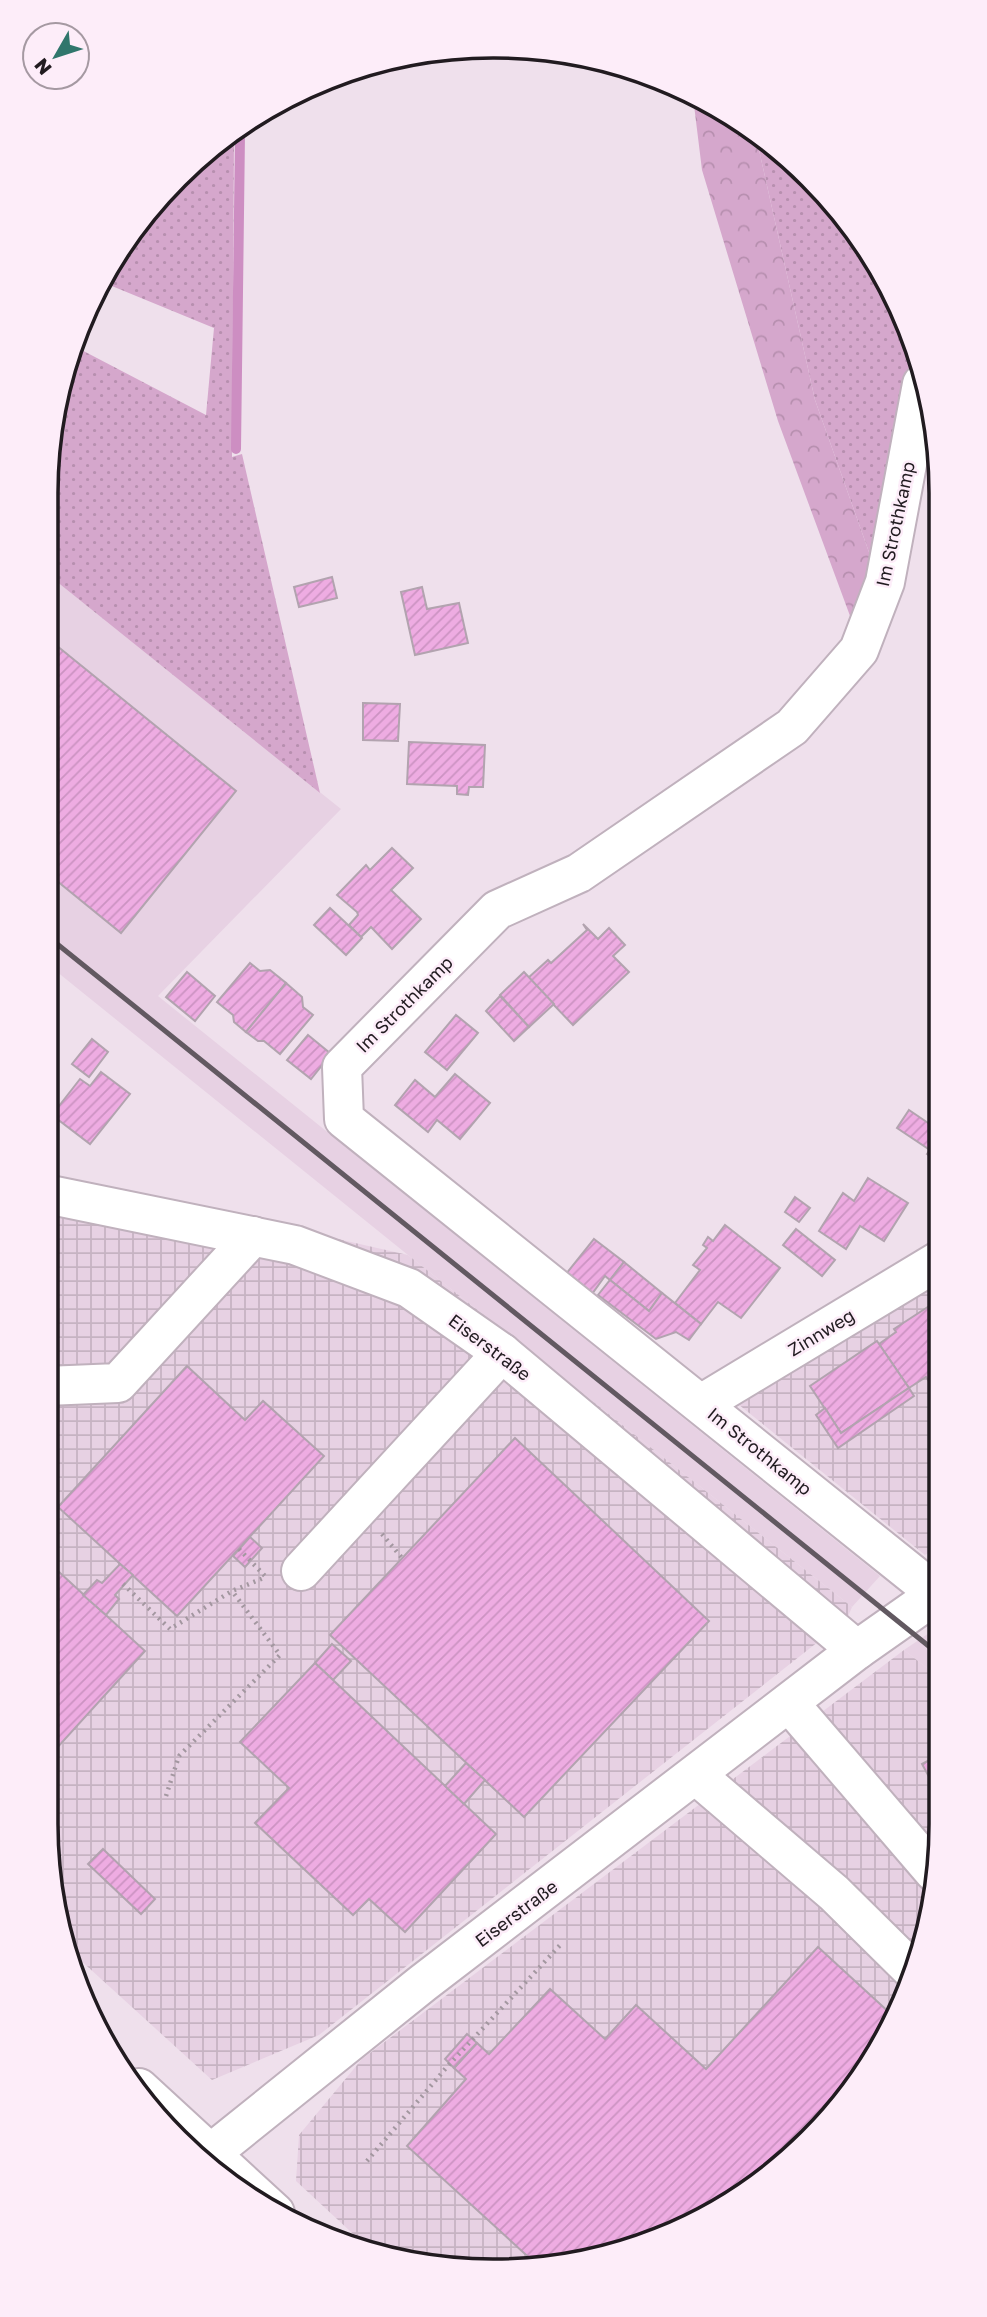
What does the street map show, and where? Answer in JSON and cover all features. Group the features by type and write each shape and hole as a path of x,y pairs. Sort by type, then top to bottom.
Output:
{"street":[{"name":"Im Strothkamp","path":"919,400 885,582 859,650 792,727 579,873 497,910 342,1067 344,1119 929,1584"},
{"name":"Eiserstraße","path":"58,1196 295,1245 409,1288 502,1353 857,1650"},
{"path":"58,1386 118,1383 253,1236"},
{"name":"Zinnweg","path":"701,1404 929,1267"},
{"path":"283,1574 502,1353"},
{"name":"Eiserstraße","path":"210,2154 423,1983 857,1650 929,1599"},
{"path":"789,1703 927,1864"},
{"path":"696,1775 834,1893 906,1964"}],"path":[{"path":"239,1549 283,1574"},
{"path":"123,1584 170,1629 232,1591 283,1574"},
{"path":"166,1796 179,1756 280,1655 232,1591"},
{"path":"368,2161 446,2067 563,1942"}],"shaded area":[{"path":"58,583 341,809 158,996 880,1576 852,1607 408,1255 58,973"},
{"path":"58,1176 408,1255 852,1607 847,1619 319,2035 212,2080 80,1959 61,1880 58,1824"},
{"path":"929,1277 929,1552 925,1555 733,1400"},
{"path":"929,1633 929,1670 904,1650"},
{"path":"904,1650 929,1670 929,1824 926,1880 906,1964 871,2041 839,2089 802,2132 736,2186 686,2214 634,2236 550,2256 494,2259 437,2256 356,2237 296,2181 299,2135 362,2059"}],"green space":[{"path":"694,107 736,131 758,148 815,400 876,572 853,624 778,421 702,170"},
{"path":"234,144 232,457 242,454 320,793 58,583 61,437 82,350 206,415 214,328 111,286 131,251 166,206 185,185"},
{"path":"758,148 802,185 856,251 896,327 912,375 876,572 815,400"}],"building":[{"path":"332,577 337,598 299,607 294,587"},
{"path":"422,587 427,609 459,603 468,643 415,655 401,592"},
{"path":"58,647 236,791 121,933 58,882"},
{"path":"363,703 400,704 398,741 363,740"},
{"path":"409,742 485,745 483,787 469,787 468,795 457,794 457,786 407,784"},
{"path":"392,848 413,868 391,890 421,919 392,949 371,927 361,937 349,925 358,915 357,912 337,895 366,865 370,870"},
{"path":"330,908 362,938 346,955 314,925"},
{"path":"583,924 598,939 609,928 625,945 613,956 629,972 573,1025 528,978 548,960 551,963 587,930"},
{"path":"250,963 260,971 270,970 286,983 246,1032 234,1022 233,1015 217,1002"},
{"path":"187,972 215,996 195,1021 166,997"},
{"path":"524,972 554,1004 529,1027 500,995"},
{"path":"286,983 302,997 303,1007 313,1015 280,1054 264,1041 258,1041 246,1032"},
{"path":"500,996 529,1027 514,1041 486,1011"},
{"path":"456,1015 478,1033 447,1070 425,1052"},
{"path":"308,1035 331,1054 311,1079 287,1060"},
{"path":"92,1039 108,1052 89,1077 72,1064"},
{"path":"101,1072 130,1094 90,1144 58,1120 58,1107 80,1079 90,1086"},
{"path":"455,1074 490,1103 460,1139 437,1120 428,1132 395,1105 415,1080 435,1097"},
{"path":"909,1110 929,1124 929,1149 897,1128"},
{"path":"868,1178 908,1203 884,1241 860,1226 846,1249 819,1231 843,1193 854,1201"},
{"path":"795,1197 810,1208 799,1222 785,1212"},
{"path":"725,1225 780,1268 741,1318 718,1302 701,1324 675,1303 700,1270 693,1265 707,1248 703,1245 708,1237 713,1241"},
{"path":"796,1229 835,1260 822,1276 783,1245"},
{"path":"594,1239 624,1262 610,1280 605,1276 592,1294 566,1274"},
{"path":"624,1262 662,1293 649,1311 610,1280"},
{"path":"610,1280 649,1311 662,1293 701,1324 689,1340 676,1332 656,1339 598,1295"},
{"path":"929,1306 929,1382 926,1377 909,1388 879,1344 896,1332 894,1329"},
{"path":"877,1341 909,1388 841,1433 810,1386"},
{"path":"187,1366 245,1420 263,1401 324,1456 177,1616 58,1507"},
{"path":"909,1388 914,1396 838,1448 816,1415 825,1408 841,1433"},
{"path":"515,1438 709,1621 524,1817 330,1635"},
{"path":"250,1537 262,1548 245,1567 233,1556"},
{"path":"120,1564 133,1575 115,1595 119,1599 106,1615 83,1595 97,1580 102,1583"},
{"path":"58,1571 145,1651 58,1747"},
{"path":"332,1644 351,1661 333,1680 315,1663"},
{"path":"315,1663 496,1834 405,1932 369,1899 353,1915 255,1823 289,1788 240,1742"},
{"path":"929,1760 929,1777 922,1764"},
{"path":"466,1763 485,1780 464,1804 445,1786"},
{"path":"103,1849 155,1899 141,1914 88,1864"},
{"path":"818,1947 887,2010 856,2066 839,2089 802,2132 781,2151 736,2186 711,2201 660,2226 606,2244 579,2251 529,2258 407,2146 466,2079 454,2068 477,2043 489,2054 550,1989 605,2039 636,2005 706,2069"},
{"path":"467,2034 477,2043 454,2068 445,2059"}],"waterway":[{"path":"236,449 240,139"}],"railway":[{"path":"58,945 929,1646"}]}
